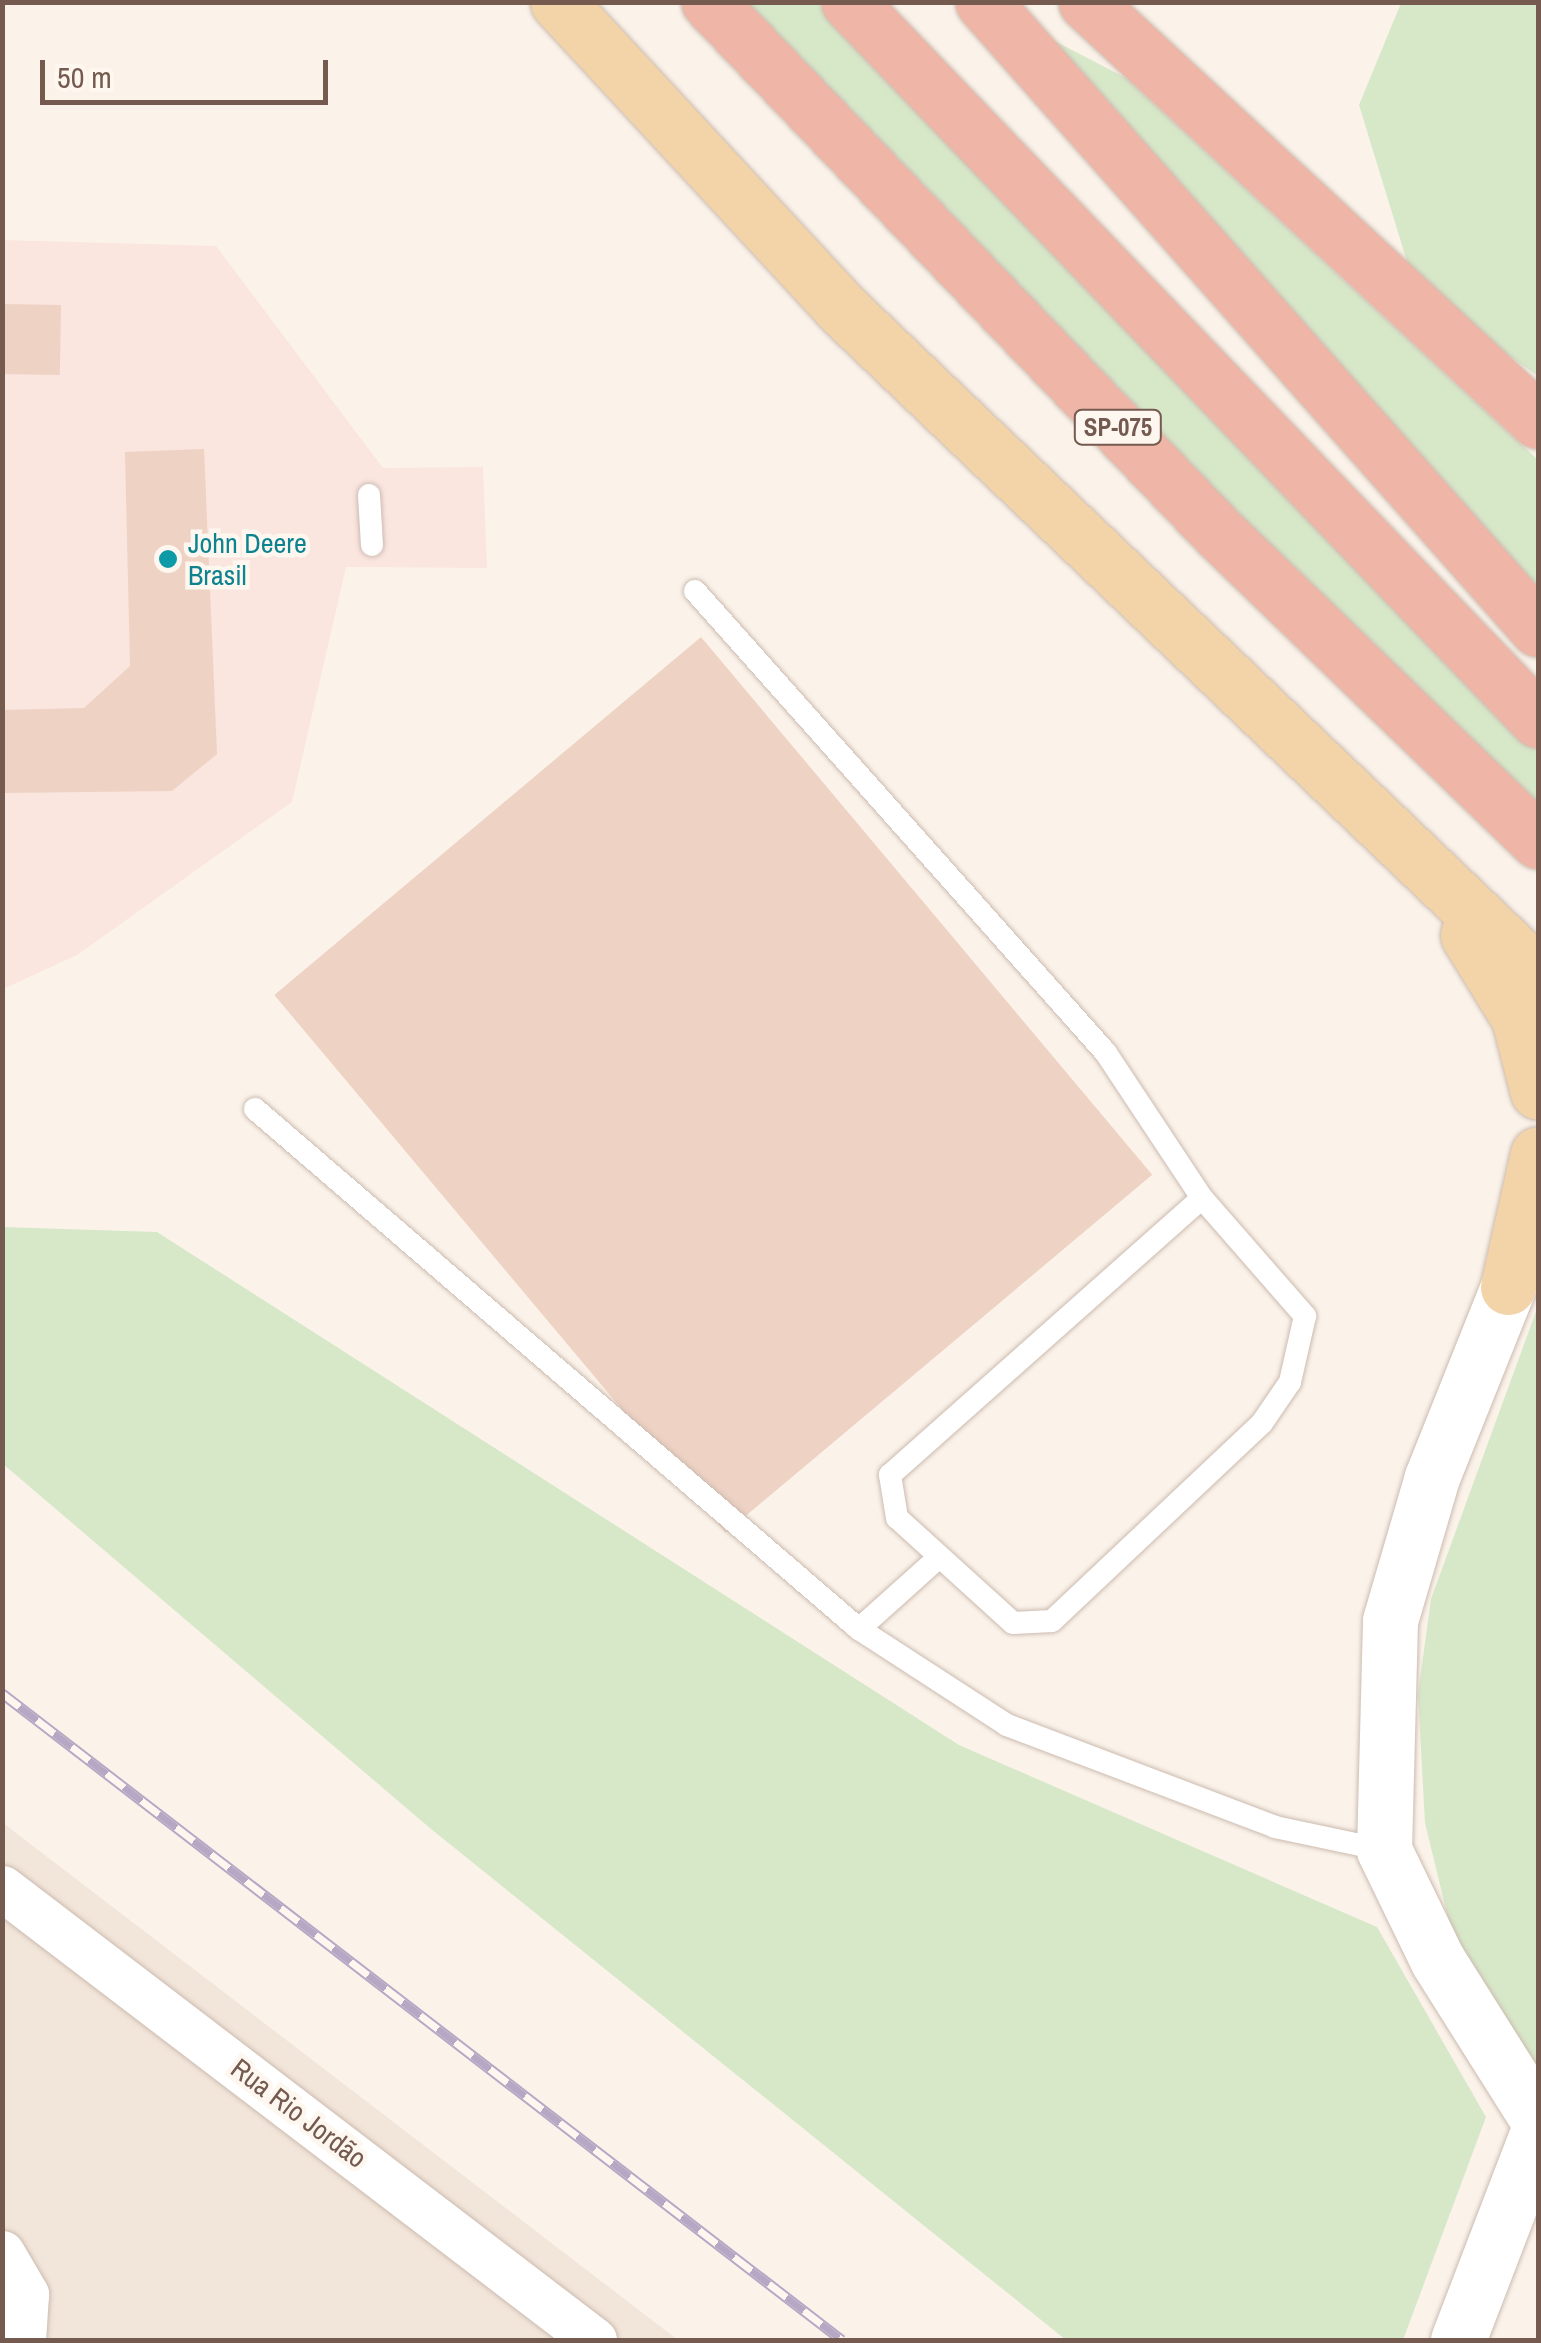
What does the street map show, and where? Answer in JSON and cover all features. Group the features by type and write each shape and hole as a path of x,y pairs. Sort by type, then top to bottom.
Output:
{"highway":[{"name":"SP-075","path":"708,2 1217,530 1538,842"},
{"path":"849,2 1538,720"},
{"path":"983,2 1538,629"},
{"path":"1086,2 1538,421"}],"main road":[{"path":"558,2 840,308 1417,864 1538,974"},
{"path":"1417,864 1511,1003 1538,1092"},
{"path":"1538,1154 1523,1272 1432,1477 1390,1621 1384,1850 1438,1960 1538,2120"},
{"path":"1458,2340 1538,2132"}],"street":[{"name":"Rua Rio Jordão","path":"2,1888 594,2340"},
{"path":"2,2253 26,2294 23,2340"}],"lane":[{"path":"369,495 372,545"},
{"path":"695,590 1106,1054 1202,1198 1305,1316 1290,1382 1262,1423 1038,1628 1013,1624 937,1559 890,1506 890,1475 1202,1198"},
{"path":"254,1108 859,1629 1007,1725 1275,1827 1384,1850"},
{"path":"859,1629 937,1559"}],"shaded area":[{"path":"3,240 216,246 383,468 483,467 487,568 346,567 292,802 77,955 3,989"},
{"path":"3,1823 678,2340 3,2340"}],"green space":[{"path":"735,3 818,3 1538,745 1538,818"},
{"path":"1401,3 1538,3 1538,376 1416,291 1359,105"},
{"path":"1047,37 1126,78 1538,460 1538,602"},
{"path":"3,1227 157,1232 959,1745 1377,1927 1486,2117 1403,2340 1066,2340 431,1829 3,1464"},
{"path":"1538,1306 1538,2076 1451,1930 1425,1823 1418,1694 1431,1599"}],"building":[{"path":"2,304 61,305 60,375 2,374"},
{"name":"John Deere Brasil","path":"204,449 217,754 172,791 2,793 2,710 84,708 130,666 125,452"},
{"path":"701,637 1152,1175 726,1533 274,995"}],"railway":[{"path":"2,1693 842,2340"}],"place":[{"name":"John Deere Brasil","path":"168,559"}]}
